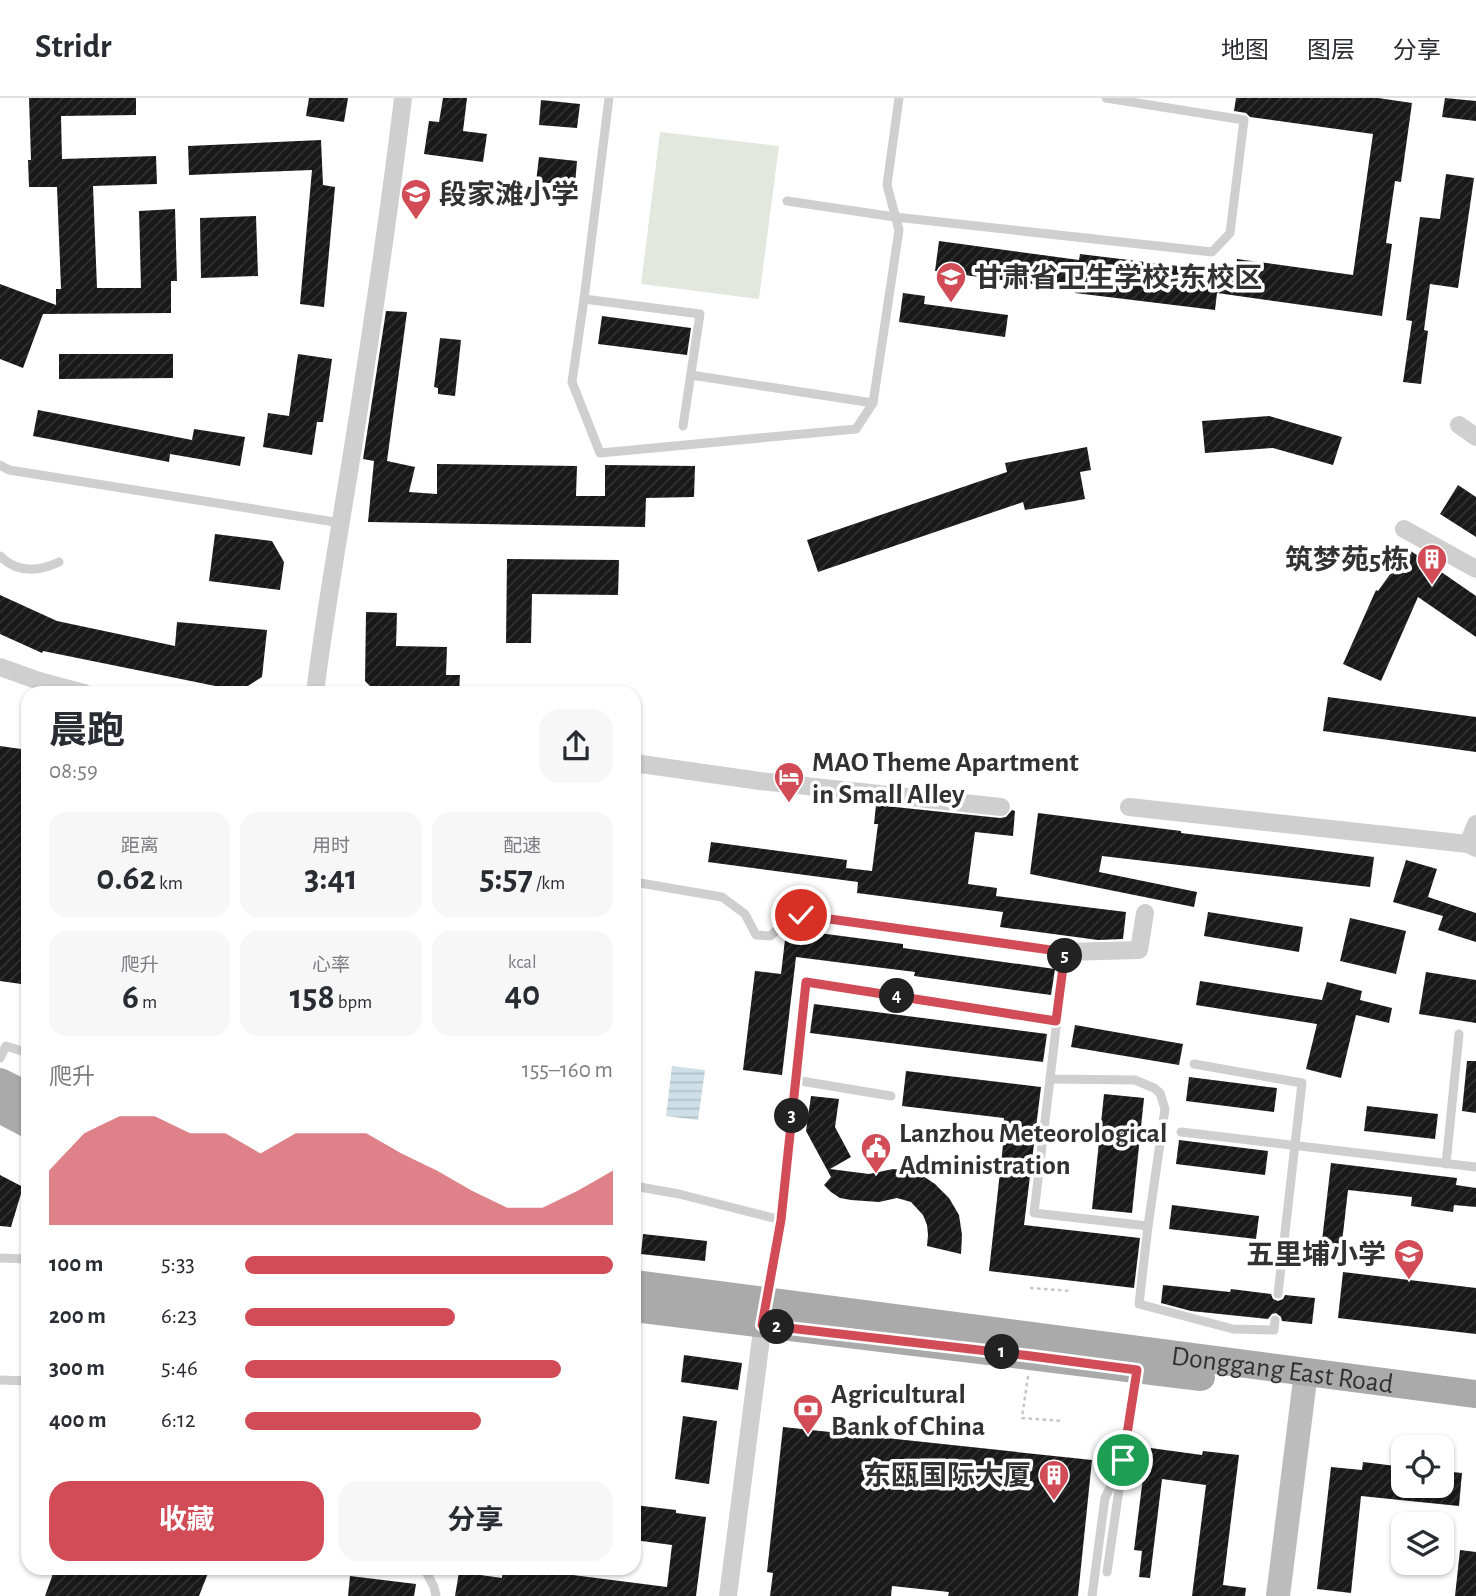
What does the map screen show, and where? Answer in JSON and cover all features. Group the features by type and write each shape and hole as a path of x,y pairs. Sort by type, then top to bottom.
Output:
{"main road":[{"path":"0,1082 21,1092"},
{"path":"0,1109 21,1120"},
{"name":"Donggang East Road","path":"641,1286 764,1313 1031,1356 1137,1370 1476,1394"},
{"name":"Donggang East Road","path":"641,1308 764,1313 1305,1380 1476,1410"},
{"path":"1278,1596 1305,1380"}],"street":[{"path":"316,686 392,187 403,98"},
{"path":"1459,425 1476,437"},
{"path":"1404,529 1476,569"},
{"path":"0,667 58,686"},
{"path":"641,763 760,781 1001,807"},
{"path":"1129,807 1472,846 1476,824"},
{"path":"1065,952 1139,950 1145,913"},
{"path":"728,1596 764,1313"}],"lane":[{"path":"608,98 572,382 600,453 856,429 873,403 899,230 887,185 899,98"},
{"path":"787,201 895,217 1212,252 1230,233 1244,120 1106,98"},
{"path":"584,299 699,314 683,426"},
{"path":"691,375 873,403"},
{"path":"0,465 9,470 341,523"},
{"path":"0,556 5,562 18,568 32,570 59,562"},
{"path":"641,883 722,897 745,914 756,934 770,936 791,918 801,915 1065,952 1034,1213 1147,1226"},
{"path":"764,1313 781,1220 806,982 1056,1021"},
{"path":"1446,1164 1459,1034"},
{"path":"0,1058 6,1046 21,1051"},
{"path":"1194,1064 1302,1083 1278,1294"},
{"path":"1050,1079 1135,1080 1160,1093 1165,1109 1147,1226 1139,1304 1233,1329 1274,1330 1275,1320"},
{"path":"795,1080 891,1096"},
{"path":"1181,1132 1476,1167"},
{"path":"641,1187 781,1220"},
{"path":"0,1258 21,1259"},
{"path":"1107,1572 1137,1370"},
{"path":"0,1380 21,1381"},
{"path":"1092,1596 1105,1498 1123,1460"},
{"path":"428,1575 436,1596"}],"path":[{"path":"1030,1289 1071,1291"},
{"path":"1031,1356 1021,1418 1063,1421"}],"shaded area":[{"path":"660,132 779,146 759,299 641,284"},
{"path":"672,1066 705,1070 698,1120 666,1116"}],"building":[{"path":"29,98 136,98 136,115 61,116 62,159 156,156 157,184 93,186 97,288 141,288 139,211 175,209 177,281 171,281 171,313 43,314 23,368 0,359 0,284 56,305 56,289 61,289 57,187 29,187"},
{"path":"309,98 348,98 344,122 306,116"},
{"path":"443,98 467,98 463,131 487,134 483,162 424,154 429,121 439,122"},
{"path":"1236,98 1378,98 1412,103 1401,182 1395,181 1386,243 1392,244 1382,316 1217,293 1215,310 1075,293 1075,290 935,271 939,241 1079,260 1080,254 1235,273 1237,259 1353,275 1373,134 1250,117 1246,113 1234,111"},
{"path":"1445,98 1476,101 1476,121 1442,117"},
{"path":"541,100 580,104 577,128 539,125"},
{"path":"321,140 323,185 335,187 324,307 300,304 312,170 189,175 188,146"},
{"path":"539,157 577,161 575,185 536,182"},
{"path":"1446,174 1474,178 1458,288 1430,284 1424,330 1428,331 1421,384 1403,382 1412,321 1406,320 1420,217 1440,219"},
{"path":"256,216 258,276 201,278 200,218"},
{"path":"903,293 925,296 924,304 1008,315 1005,337 899,322"},
{"path":"386,311 407,312 387,461 415,467 409,492 437,494 437,464 577,466 576,496 605,496 605,465 695,466 694,497 646,498 645,527 368,522 374,461 363,459"},
{"path":"602,316 691,328 687,355 598,344"},
{"path":"440,338 461,340 455,396 438,394 438,388 434,387"},
{"path":"59,354 173,354 173,378 59,379"},
{"path":"298,354 332,359 323,422 317,422 312,455 263,447 268,413 289,416"},
{"path":"38,410 192,440 194,429 245,437 240,466 170,454 169,462 33,436"},
{"path":"1269,416 1342,437 1333,465 1273,448 1205,453 1202,421"},
{"path":"1087,447 1091,470 1080,472 1085,499 1025,510 1023,502 818,572 807,540 1007,472 1005,463"},
{"path":"1458,485 1476,497 1476,537 1440,514"},
{"path":"215,534 272,541 284,562 280,590 209,581"},
{"path":"1408,549 1476,596 1476,637 1418,597 1381,681 1343,664 1376,590 1378,591"},
{"path":"507,559 619,560 618,595 532,594 531,643 506,643"},
{"path":"0,595 57,621 175,646 177,622 267,630 262,677 248,686 215,686 43,651 42,653 0,634"},
{"path":"366,612 397,613 396,646 447,647 446,675 460,675 459,686 370,686 365,681"},
{"path":"1328,697 1476,717 1476,752 1323,731"},
{"path":"0,746 21,749 21,984 0,981"},
{"path":"876,805 1000,818 1006,817 1012,810 1015,811 1013,836 975,832 968,884 997,888 996,896 1126,912 1123,939 1098,940 1000,927 1003,912 857,893 858,882 708,862 711,842 847,860 846,868 872,871 878,824 874,824"},
{"path":"1038,813 1374,857 1370,887 1102,856 1099,872 1197,892 1194,907 1030,874"},
{"path":"1406,860 1437,869 1428,897 1476,913 1476,942 1438,930 1443,916 1393,902"},
{"path":"1208,912 1303,927 1299,952 1204,936"},
{"path":"1350,918 1406,931 1396,974 1340,961"},
{"path":"788,929 903,944 903,948 1055,969 1051,995 914,976 915,972 796,957 782,1075 743,1070 755,971 781,974"},
{"path":"1426,972 1476,980 1476,1023 1419,1014"},
{"path":"1200,981 1322,1000 1327,982 1362,991 1360,1000 1392,1008 1389,1023 1356,1015 1341,1078 1306,1069 1317,1024 1196,1005"},
{"path":"814,1004 1047,1034 1043,1062 810,1033"},
{"path":"1075,1025 1183,1044 1179,1065 1071,1047"},
{"path":"1467,1061 1476,1061 1476,1113 1462,1111"},
{"path":"906,1071 1041,1087 1024,1225 1140,1238 1134,1288 989,1271 1004,1118 902,1106"},
{"path":"1189,1077 1277,1088 1274,1112 1186,1101"},
{"path":"1104,1094 1144,1098 1132,1213 1092,1209"},
{"name":"Lanzhou Meteorological Administration","path":"811,1096 839,1099 835,1127 851,1157 830,1169 869,1174 893,1169 923,1176 949,1198 959,1215 961,1254 927,1246 927,1225 923,1215 911,1202 897,1198 879,1202 840,1198 824,1185 831,1177 806,1131"},
{"path":"1367,1106 1438,1114 1435,1139 1364,1131"},
{"path":"1179,1140 1268,1151 1265,1175 1176,1164"},
{"path":"1331,1163 1457,1178 1456,1185 1476,1188 1476,1207 1454,1205 1453,1212 1411,1206 1412,1197 1348,1190 1340,1260 1320,1258"},
{"path":"0,1175 21,1186 21,1194 11,1227 0,1226"},
{"path":"1172,1205 1259,1216 1256,1239 1169,1229"},
{"path":"643,1234 707,1241 705,1261 641,1254"},
{"path":"1343,1272 1476,1288 1476,1334 1338,1318"},
{"path":"1163,1285 1271,1294 1273,1299 1278,1301 1285,1295 1315,1298 1312,1324 1282,1321 1276,1313 1268,1319 1191,1311 1161,1303"},
{"path":"684,1355 742,1363 738,1390 681,1382"},
{"path":"683,1416 717,1421 709,1484 675,1479"},
{"path":"783,1427 1092,1460 1078,1596 948,1596 949,1592 892,1586 891,1596 770,1596 773,1573 767,1572"},
{"path":"1143,1447 1202,1455 1203,1451 1239,1455 1223,1585 1246,1588 1245,1596 1192,1596 1206,1485 1162,1479 1150,1578 1139,1577 1142,1551 1134,1550 1143,1477 1139,1476"},
{"path":"1363,1462 1391,1465 1391,1498 1454,1498 1454,1472 1462,1473 1459,1506 1361,1496 1351,1593 1317,1589 1331,1467 1362,1470"},
{"path":"641,1506 706,1517 696,1596 455,1596 458,1575 502,1578 502,1575 573,1575 667,1587 672,1545 641,1541"},
{"path":"1460,1550 1476,1552 1476,1596 1455,1596"},
{"path":"52,1575 207,1575 199,1596 45,1596"},
{"path":"350,1576 416,1584 414,1596 348,1596"}],"place":[{"name":"段家滩小学","path":"416,221"},
{"name":"甘肃省卫生学校-东校区","path":"951,304"},
{"name":"筑梦苑5栋","path":"1432,586"},
{"name":"MAO Theme Apartment in Small Alley","path":"789,804"},
{"name":"Lanzhou Meteorological Administration","path":"876,1175"},
{"name":"五里埔小学","path":"1409,1281"},
{"name":"Agricultural Bank of China","path":"808,1436"},
{"name":"东瓯国际大厦","path":"1054,1502"}],"route":[{"path":"801,915 1065,952 1056,1021 806,982 781,1220 762,1325 1137,1370 1123,1460"}]}
